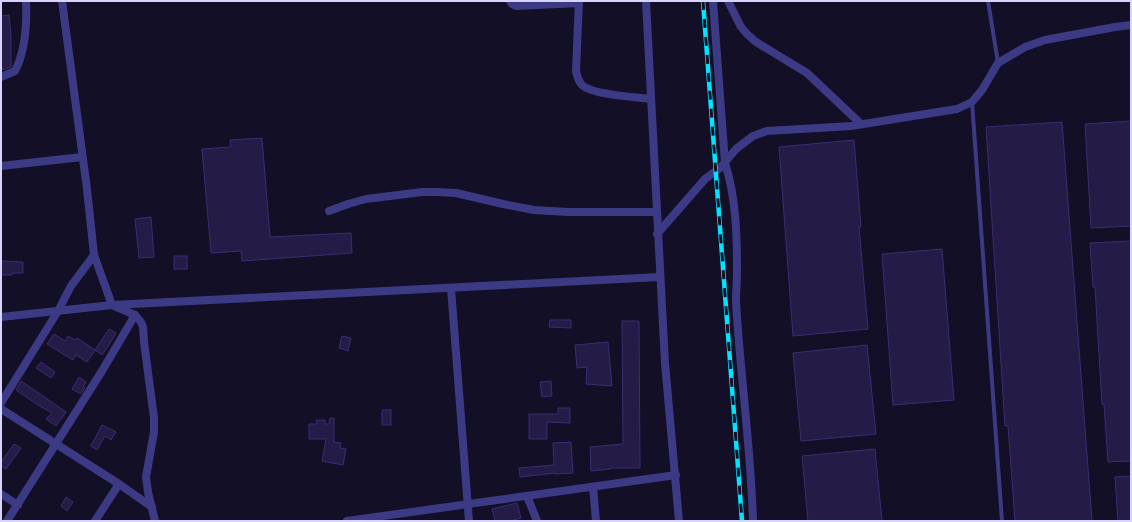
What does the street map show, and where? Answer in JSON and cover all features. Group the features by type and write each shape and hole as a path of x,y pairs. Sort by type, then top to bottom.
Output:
{"street":[{"path":"1,77 15,71 19,61 26,32 26,1"},
{"path":"62,1 94,255 112,305 135,316 141,322 143,327 154,418 154,432 146,477 155,521"},
{"path":"510,1 516,6 579,2 576,70 577,78 581,84 590,90 651,99"},
{"path":"646,1 659,277 665,363 680,521"},
{"path":"712,1 725,163 730,178 737,241 736,300 752,478 754,521"},
{"path":"728,1 741,28 747,34 756,42 807,73 861,124"},
{"path":"657,234 694,190 725,163 744,141 752,136 767,131 861,124 958,109 972,102 982,90 998,62 1025,47 1045,40 1131,25"},
{"path":"1,166 82,157"},
{"path":"329,211 366,199 422,192 437,192 456,193 534,210 568,212 656,212"},
{"path":"1,403 58,311 71,286 94,255"},
{"path":"1,316 112,305 659,277"},
{"path":"451,288 469,521"},
{"path":"7,521 135,316"},
{"path":"1,409 119,484 152,507"},
{"path":"347,521 676,475"},
{"path":"95,521 119,484"},
{"path":"593,487 596,521"},
{"path":"1,494 18,505"},
{"path":"527,496 536,521"}],"lane":[{"path":"988,1 998,62"},
{"path":"972,102 1002,521"}],"building":[{"path":"9,15 11,67 1,70 1,16"},
{"path":"1131,121 1131,226 1091,228 1085,124"},
{"path":"1062,122 1092,521 1015,521 1008,426 1005,426 986,127"},
{"path":"262,138 270,237 351,233 352,253 242,261 241,251 211,253 202,149 231,147 230,140"},
{"path":"854,140 861,227 859,227 868,329 793,336 779,147"},
{"path":"151,217 154,257 139,258 135,219"},
{"path":"1131,241 1131,461 1108,462 1104,404 1102,404 1095,287 1093,287 1090,243"},
{"path":"942,249 954,400 893,405 882,254"},
{"path":"174,256 187,256 187,269 174,269"},
{"path":"2,261 23,262 23,273 1,275"},
{"path":"550,320 571,320 571,328 549,327"},
{"path":"622,321 639,321 640,468 611,468 591,471 590,447 623,444"},
{"path":"109,329 116,333 102,355 95,350"},
{"path":"54,334 65,341 68,336 75,340 77,338 95,350 87,362 76,355 73,360 47,344"},
{"path":"342,336 351,338 348,351 339,348"},
{"path":"608,342 612,386 586,384 587,367 577,368 575,345"},
{"path":"867,345 876,434 801,441 793,353"},
{"path":"41,362 55,372 51,378 36,368"},
{"path":"79,377 86,382 81,394 72,389"},
{"path":"21,381 66,412 56,426 46,419 52,413 16,390"},
{"path":"551,381 552,396 542,397 540,382"},
{"path":"558,408 570,408 570,423 547,422 547,439 529,439 529,414 558,414"},
{"path":"382,410 391,410 391,425 382,425"},
{"path":"330,418 334,418 334,442 341,443 340,448 346,449 343,465 322,461 326,439 309,439 309,424 317,424 316,420 325,420 325,424 329,424"},
{"path":"102,425 116,432 111,440 105,436 97,450 91,446"},
{"path":"571,442 573,473 555,473 520,477 519,468 554,465 553,443"},
{"path":"14,444 21,448 6,469 1,466 1,462"},
{"path":"875,449 882,521 808,521 802,456"},
{"path":"1131,476 1131,521 1118,521 1115,477"},
{"path":"66,497 73,502 67,511 61,506"},
{"path":"517,503 521,518 510,521 495,521 492,509"}],"railway":[{"path":"703,1 742,521"}]}
